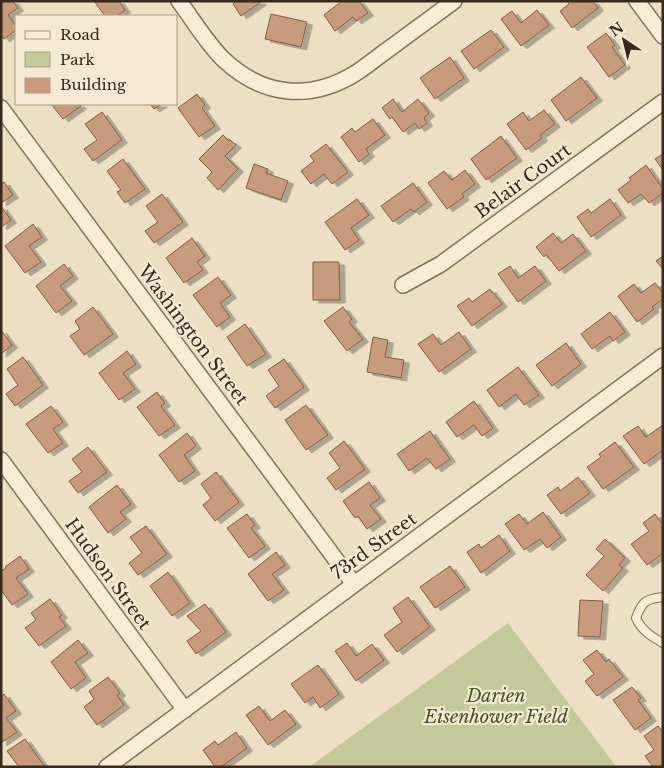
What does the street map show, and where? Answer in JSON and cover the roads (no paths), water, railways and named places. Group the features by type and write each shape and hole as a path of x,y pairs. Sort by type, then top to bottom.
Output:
{"street":[{"path":"179,1 214,49 235,68 262,86 296,91 327,86 356,73 454,1"},
{"path":"637,1 663,36"},
{"name":"Belair Court","path":"403,285 441,264 663,102"},
{"name":"Washington Street","path":"1,108 354,584"},
{"name":"73rd Street","path":"107,767 663,356"},
{"name":"Hudson Street","path":"1,460 185,710"}],"lane":[{"path":"663,597 652,598 646,601 641,606 636,618 638,624 652,638 663,643"}],"park label":[{"name":"Darien Eisenhower Field","path":"496,706"}]}
